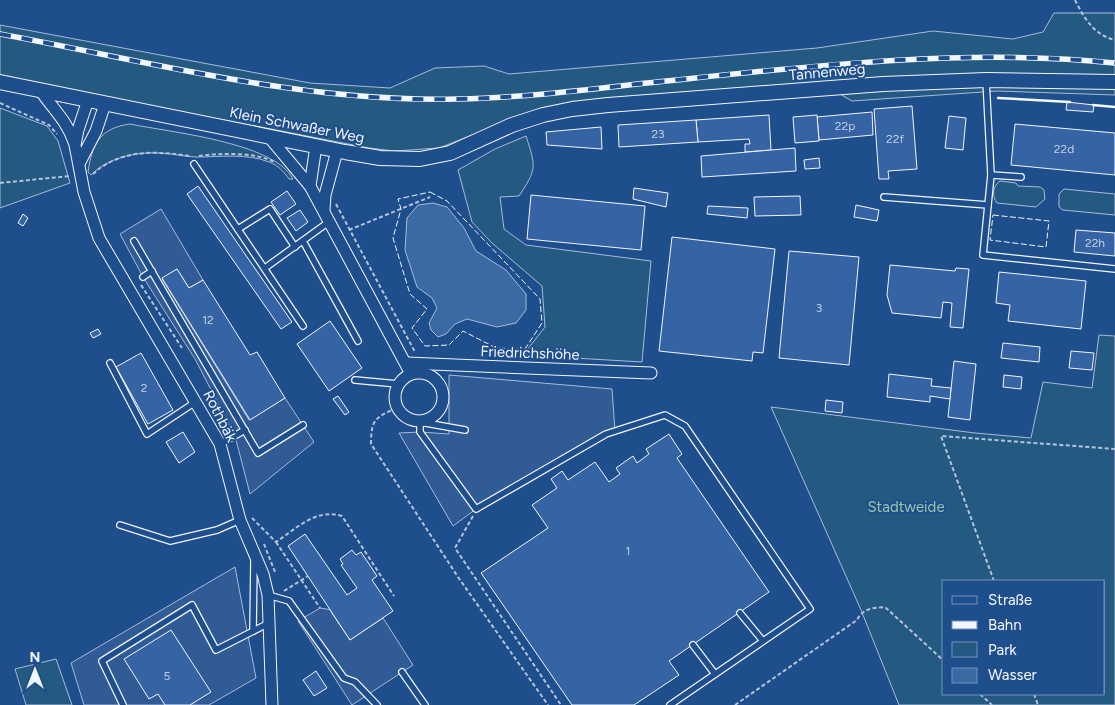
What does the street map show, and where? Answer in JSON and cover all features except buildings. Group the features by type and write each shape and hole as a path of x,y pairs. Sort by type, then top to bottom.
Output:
{"street":[{"name":"Tannenweg","path":"543,115 572,109 608,105 883,84 986,80 1115,82"},
{"name":"Klein Schwaßer Weg","path":"0,82 337,151 380,158 420,159 450,153 512,125 543,115"},
{"name":"Rothbäk","path":"40,90 54,110 68,125 80,162 84,192 98,238 197,401 220,444 240,520 272,596 269,623 272,705"},
{"path":"75,145 88,100"},
{"path":"80,162 96,131 105,104"},
{"path":"269,137 310,186 409,369 425,374 437,381 443,393 441,407 433,417 420,422 406,418 397,408 394,396 398,384 409,369"},
{"path":"310,186 316,146"},
{"path":"327,216 325,194 337,151"},
{"name":"Friedrichshöhe","path":"409,369 421,363 651,373"}],"lane":[{"path":"986,80 991,175 983,255 1115,270"},
{"path":"194,164 303,326"},
{"path":"991,175 1021,177"},
{"path":"884,197 988,205"},
{"path":"238,229 270,209 295,247"},
{"path":"265,268 303,241 327,216"},
{"path":"134,241 258,453 303,425"},
{"path":"303,241 358,341"},
{"path":"141,278 152,271"},
{"path":"110,363 147,434 197,401"},
{"path":"354,380 398,384"},
{"path":"465,430 420,422 420,432 476,509 606,434 665,415 685,426 810,609 670,705"},
{"path":"220,444 244,430"},
{"path":"120,525 170,541 217,530 240,520"},
{"path":"254,553 254,631"},
{"path":"272,596 289,600 344,678 356,682 377,705"},
{"path":"123,705 102,662 192,604 216,650 269,623"},
{"path":"740,613 763,641"},
{"path":"693,645 715,674"},
{"path":"402,672 425,705"}],"path":[{"path":"1075,0 1084,17 1100,36 1115,40"},
{"path":"0,103 50,124 61,140"},
{"path":"0,184 71,176 69,167"},
{"path":"94,174 95,182"},
{"path":"337,234 430,197"},
{"path":"336,198 336,205 421,363"},
{"path":"141,278 182,348"},
{"path":"397,408 379,416 371,426 371,444 458,577 548,705"},
{"path":"994,580 941,436 1115,449"},
{"path":"476,509 455,548 561,705"},
{"path":"276,542 316,515 330,512 342,516 394,596"},
{"path":"252,518 276,542 300,581 320,608"},
{"path":"272,596 308,576"},
{"path":"735,705 857,620 861,613 869,608 886,608 942,659"},
{"path":"981,695 992,705"}],"green space":[{"path":"1054,13 1115,13 1115,95 997,91 852,101 823,84 578,102 541,108 439,148 395,151 369,148 0,77 0,25 310,83 390,88 435,68 484,66 509,74 817,48 933,31 1013,39 1043,32"},
{"path":"0,108 47,126 58,141 70,183 0,208"},
{"path":"130,124 193,135 243,147 265,156 282,166 293,179 289,179 272,163 252,157 192,157 158,153 122,157 105,164 91,175 88,172 92,153 99,139 111,129"},
{"path":"526,136 533,161 532,173 519,196 500,197 504,229 526,245 651,261 642,362 523,355 545,327 542,286 492,243 472,222 458,170 495,149"},
{"path":"1000,181 1016,183 1018,186 1040,187 1044,190 1045,199 1036,207 997,203 994,192 995,186"},
{"path":"1064,189 1115,194 1115,215 1063,210 1059,207 1059,194"},
{"name":"Stadtweide","path":"1099,335 1115,336 1115,705 899,705 861,610 771,407 975,433 1031,438 1043,382 1092,388"},
{"path":"56,659 72,705 26,705 15,669"}],"shaded area":[{"path":"161,209 203,280 189,288 177,269 162,279 249,420 285,398 314,442 250,494 235,436 195,359 143,277 120,234"},
{"path":"449,375 612,389 615,431 476,509 453,526 399,433 449,434"},
{"path":"235,567 256,678 209,705 84,705 71,663"},
{"path":"320,608 332,610 331,612 350,640 383,618 413,665 352,705 298,621"}],"water":[{"path":"433,203 447,207 464,228 476,251 506,270 526,294 526,310 516,323 497,327 467,319 455,324 446,334 438,337 431,330 429,323 437,308 432,298 417,287 405,250 407,218 418,205"}],"railway":[{"path":"0,34 170,68 285,88 399,99 524,96 876,61 995,57 1115,63"}],"fence":[{"path":"430,192 447,201 540,299 542,323 525,349 496,348 463,331 449,345 425,346 412,328 427,309 410,294 393,238 401,209 398,199 430,192"},
{"path":"993,215 1049,221 1046,247 990,240 993,215"}],"wall":[{"path":"998,98 1070,102"},
{"path":"1093,105 1115,107"}]}
